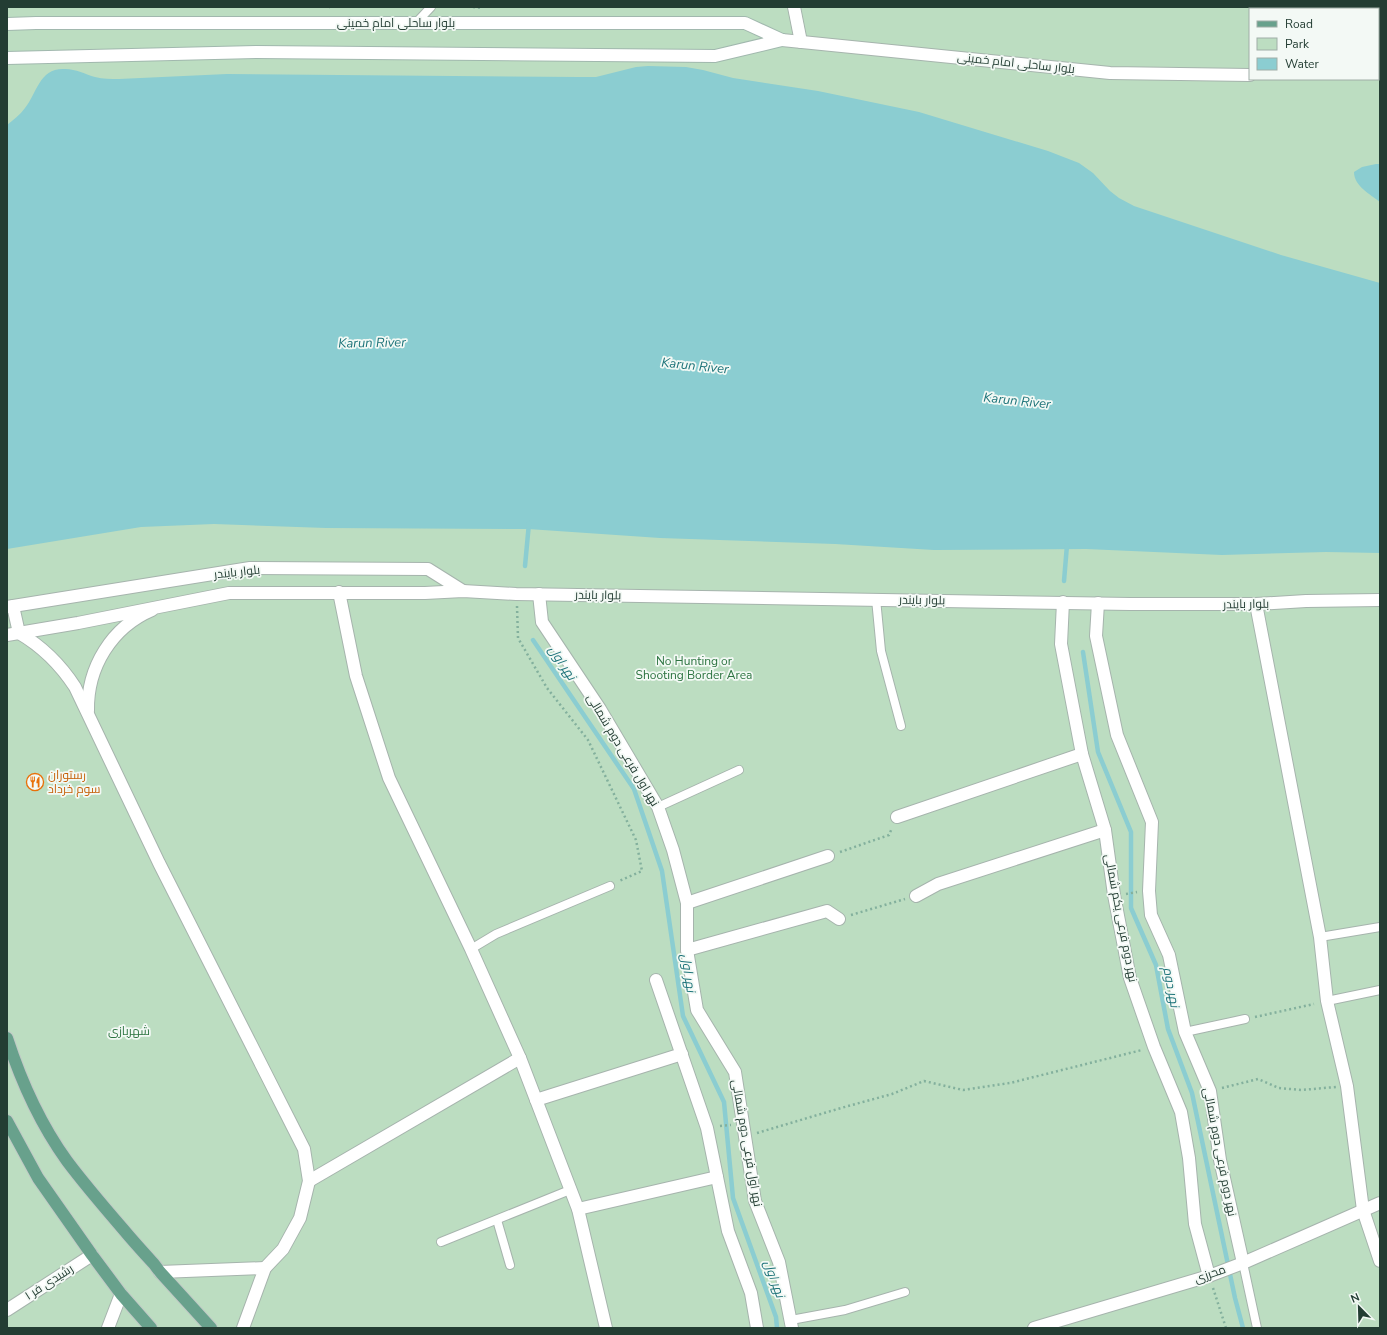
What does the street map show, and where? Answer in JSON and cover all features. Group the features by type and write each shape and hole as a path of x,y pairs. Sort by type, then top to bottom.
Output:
{"main road":[{"path":"7,1038 14,1060 28,1091 46,1126 67,1160 101,1204 211,1328"},
{"path":"7,1121 38,1178 121,1294 151,1328"}],"street":[{"path":"794,7 800,42"},
{"name":"بلوار ساحلی امام خمینی","path":"7,24 745,23 782,40 800,42 1110,72 1249,74"},
{"name":"بلوار ساحلی امام خمینی","path":"7,58 256,52 715,56 782,40"},
{"name":"بلوار بایندر","path":"10,607 250,568 428,569 463,591"},
{"name":"بلوار بایندر","path":"7,635 78,623 229,593 425,593 463,591 516,594 1256,604 1306,601 1380,600"},
{"path":"339,592 356,676 389,778 471,949 520,1058 578,1209 606,1328"},
{"name":"نهر اول فرعی دوم شمالی","path":"539,594 542,622 600,709 658,807 673,850 687,903 687,950 698,1010 735,1072 755,1201 779,1262 792,1324"},
{"name":"نهر دوم فرعی یکم شمالی","path":"1063,602 1061,644 1082,754 1105,830 1114,895 1130,978 1154,1046 1182,1112 1189,1158 1194,1224 1214,1274"},
{"name":"نهر دوم فرعی دوم شمالی","path":"1098,603 1096,636 1117,735 1152,822 1149,891 1151,915 1169,955 1185,1032 1210,1091 1220,1160 1239,1264"},
{"path":"1256,604 1320,937 1327,1001 1347,1086 1363,1210 1380,1261"},
{"path":"10,607 19,633 44,650 59,665 75,687 159,863 304,1149 309,1181 300,1218 283,1248 265,1268 243,1328"},
{"path":"88,716 88,703 92,676 103,652 112,640 133,620 159,607"},
{"path":"898,817 1082,754"},
{"path":"916,896 938,884 1105,830"},
{"path":"687,903 828,856"},
{"path":"687,950 827,911 839,919"},
{"path":"656,980 707,1128 728,1231 750,1293 757,1328"},
{"path":"536,1100 682,1054"},
{"path":"309,1181 520,1058"},
{"path":"578,1209 717,1177"},
{"name":"محرزی","path":"1034,1328 1214,1274 1380,1203"},
{"name":"رشیدی فر ۱","path":"7,1310 92,1255"},
{"path":"160,1272 265,1268"},
{"path":"108,1328 121,1294"}],"lane":[{"path":"415,24 430,7"},
{"path":"876,599 880,651 901,726"},
{"path":"658,807 739,770"},
{"path":"471,949 496,934 610,886"},
{"path":"1320,937 1380,927"},
{"path":"1327,1001 1380,990"},
{"path":"1185,1032 1245,1019"},
{"path":"442,1242 570,1190"},
{"path":"497,1220 510,1265"},
{"path":"1239,1264 1257,1328"},
{"path":"792,1324 846,1310 905,1292"}],"path":[{"path":"473,7 489,9"},
{"path":"516,594 518,638 547,688 588,740 636,840 642,871 610,886"},
{"path":"828,856 889,835 898,817"},
{"path":"1122,894 1140,892"},
{"path":"839,919 916,896"},
{"path":"1245,1019 1327,1001"},
{"path":"745,1137 892,1094 924,1080 963,1090 1010,1083 1154,1046"},
{"path":"1210,1091 1258,1079 1279,1088 1301,1090 1347,1086"},
{"path":"715,1127 735,1124"},
{"path":"1214,1274 1226,1328"}],"green space":[{"name":"No Hunting or Shooting Border Area","path":"7,7 1380,7 1380,1328 7,1328"}],"water":[{"name":"Karun River","path":"636,67 686,67 733,78 818,91 919,112 1048,151 1079,163 1093,173 1110,191 1134,206 1281,255 1380,283 1380,553 1326,552 1222,555 1086,549 934,550 835,544 660,538 528,529 326,528 214,524 141,527 7,549 7,125 23,111 44,77 49,73 55,70 67,69 75,70 98,78 107,79 227,74 596,77"},
{"path":"1380,164 1380,202 1360,186 1354,172 1362,167"}],"waterway":[{"path":"525,566 529,523"},
{"path":"1064,581 1067,545"},
{"name":"نهر اول","path":"533,640 634,789 662,871 683,1016 724,1102 733,1198 776,1317 777,1328"},
{"name":"نهر دوم","path":"1083,652 1098,752 1131,832 1131,908 1156,965 1168,1029 1192,1093 1235,1298 1243,1328"}],"place":[{"name":"رستوران سوم خرداد","path":"35,782"}],"park label":[{"name":"شهربازی","path":"129,1031"}]}
